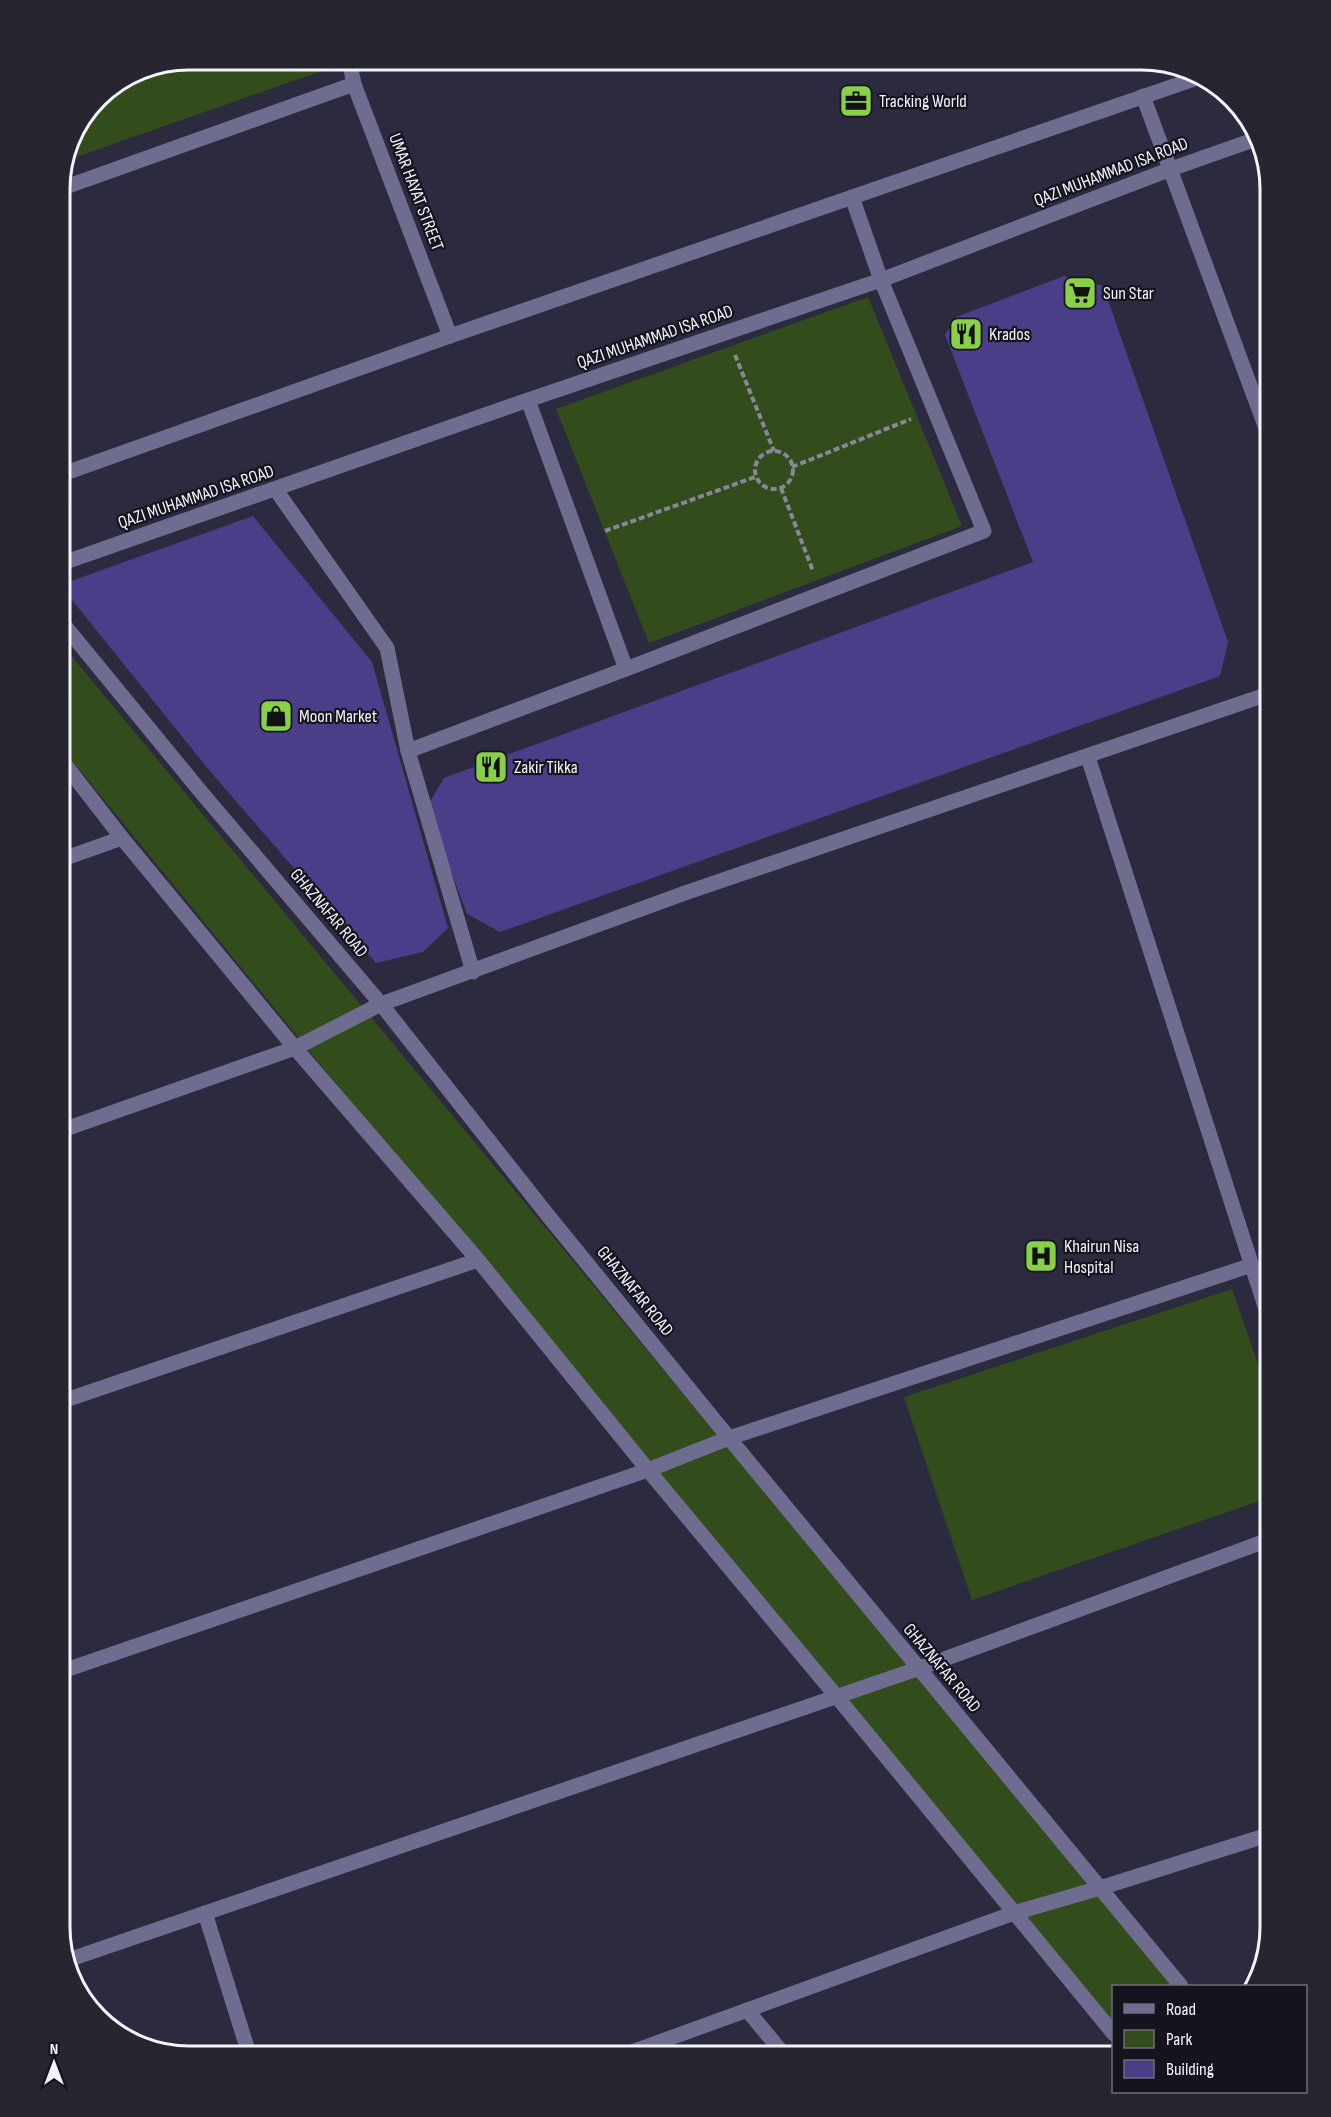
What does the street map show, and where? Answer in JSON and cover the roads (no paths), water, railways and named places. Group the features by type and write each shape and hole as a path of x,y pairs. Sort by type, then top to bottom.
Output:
{"street":[{"name":"UMAR HAYAT STREET","path":"351,70 354,84 450,336"},
{"path":"71,471 450,336 1189,81"},
{"path":"71,185 354,84"},
{"path":"1143,96 1260,409"},
{"name":"QAZI MUHAMMAD ISA ROAD","path":"71,560 528,400 881,280 1250,141"},
{"path":"408,751 984,531 881,280 852,197"},
{"path":"528,400 626,669"},
{"path":"276,490 387,648 408,751 473,972"},
{"name":"GHAZNAFAR ROAD","path":"71,633 201,792 381,1004 553,1222 917,1669 1179,1985"},
{"path":"70,1127 295,1048 381,1004 685,893 1260,697"},
{"path":"1088,757 1260,1292"},
{"path":"71,772 122,838 295,1048 478,1260 1112,2033"},
{"path":"71,856 122,838"},
{"path":"70,1398 478,1260"},
{"path":"70,1669 648,1470 729,1438 1251,1265"},
{"path":"75,1958 837,1697 1260,1543"},
{"path":"648,2046 1014,1913 1260,1837"},
{"path":"205,1913 247,2046"},
{"path":"747,2010 777,2046"}],"place":[{"name":"Tracking World","path":"856,101"},
{"name":"Sun Star","path":"1080,293"},
{"name":"Krados","path":"966,334"},
{"name":"Moon Market","path":"276,716"},
{"name":"Zakir Tikka","path":"491,767"},
{"name":"Khairun Nisa Hospital","path":"1041,1256"}]}
